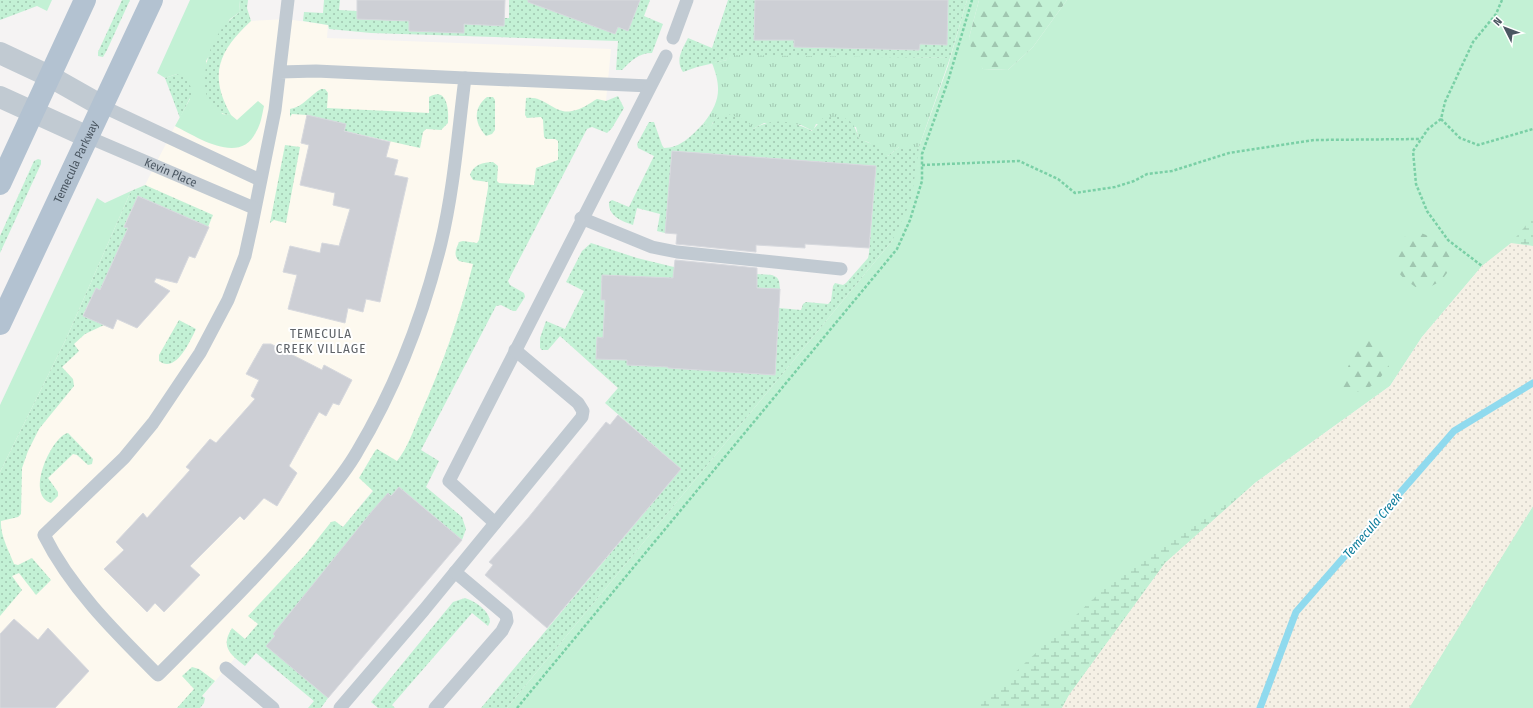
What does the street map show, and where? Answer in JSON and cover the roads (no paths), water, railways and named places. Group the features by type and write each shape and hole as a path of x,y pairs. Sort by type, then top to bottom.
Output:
{"main road":[{"path":"0,184 84,0"},
{"name":"Temecula Parkway","path":"0,324 152,0"}],"street":[{"path":"0,53 49,76 102,106"},
{"path":"0,97 88,137"}],"lane":[{"path":"288,0 275,110 245,256 228,300 200,353 177,390 153,423 124,458 44,535 54,555 75,585 118,636 158,675 234,600 282,548 326,495 357,452 406,355 426,297 441,242 454,167 465,78"},
{"path":"672,38 687,0"},
{"path":"495,523 449,481 581,218 666,56"},
{"path":"280,72 316,71 650,86"},
{"path":"102,106 260,180"},
{"name":"Kevin Place","path":"88,137 254,208"},
{"path":"581,218 652,247 677,252 841,269"},
{"path":"340,708 455,572 582,417 583,410 578,403 515,350"},
{"path":"435,708 502,631 507,621 506,615 455,572"},
{"path":"226,668 273,708"}],"waterway":[{"name":"Temecula Creek","path":"1260,708 1296,612 1454,431 1533,383"}],"district":[{"name":"TEMECULA CREEK VILLAGE","path":"321,340"}]}
